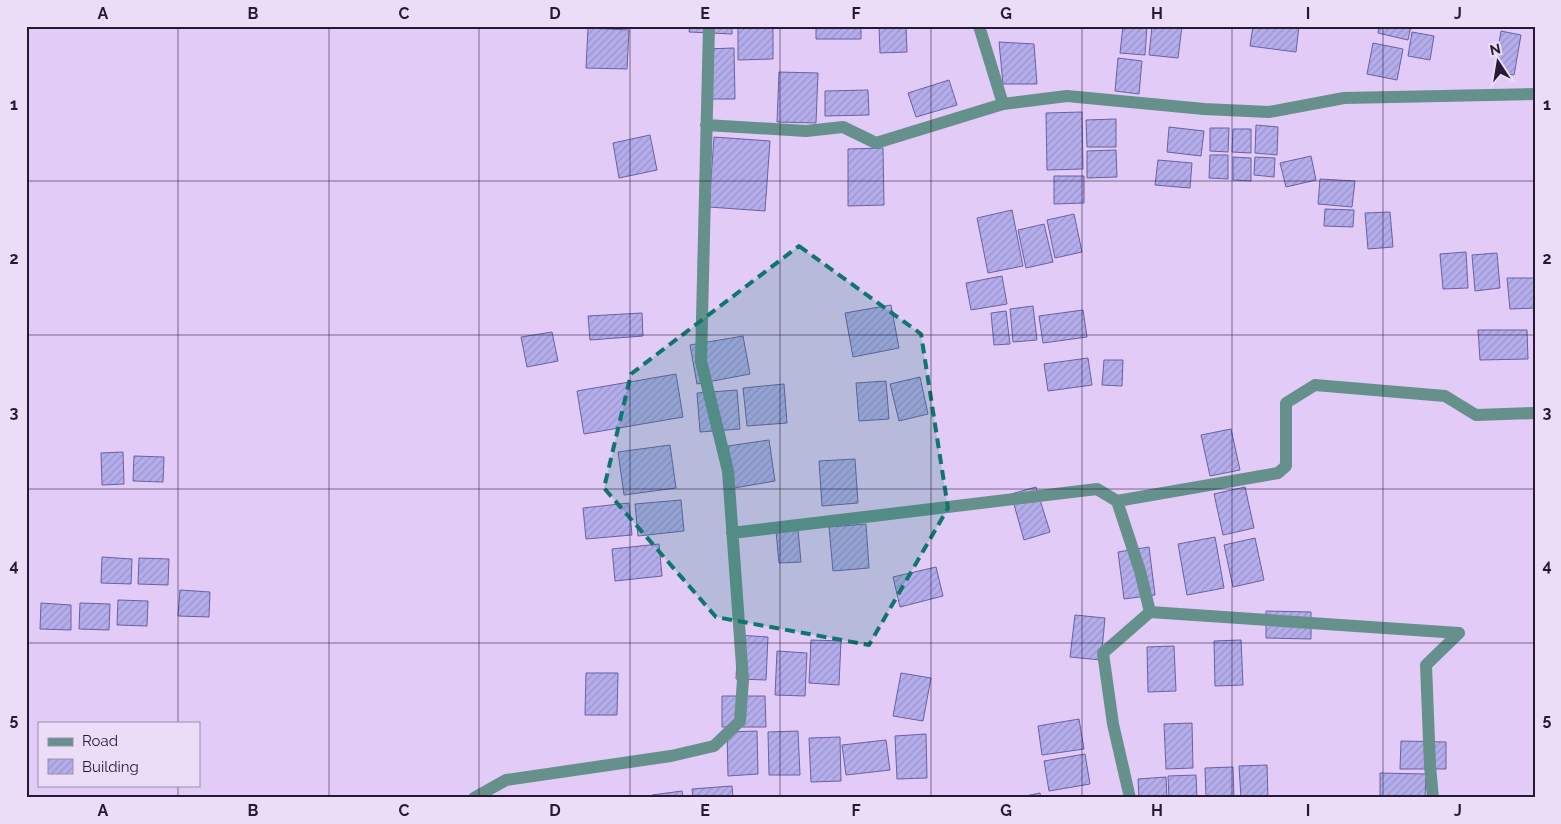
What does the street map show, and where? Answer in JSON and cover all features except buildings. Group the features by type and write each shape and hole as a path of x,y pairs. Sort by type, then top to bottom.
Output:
{"street":[{"path":"474,798 506,780 671,756 714,746 740,722 742,680 728,470 701,361 708,26"},
{"path":"979,26 1003,104"},
{"path":"706,126 806,131 843,127 876,142 1003,104 1067,96 1204,109 1269,112 1344,98 1535,94"},
{"path":"732,533 1098,489 1118,501 1278,473 1286,466 1286,403 1315,385 1445,396 1476,415 1535,413"},
{"path":"1118,501 1140,571 1150,612"},
{"path":"1130,798 1113,724 1103,653 1150,612 1460,633 1426,665 1433,798"}],"highlighted area":[{"path":"799,246 921,334 948,508 869,645 716,617 604,488 631,374"}]}
